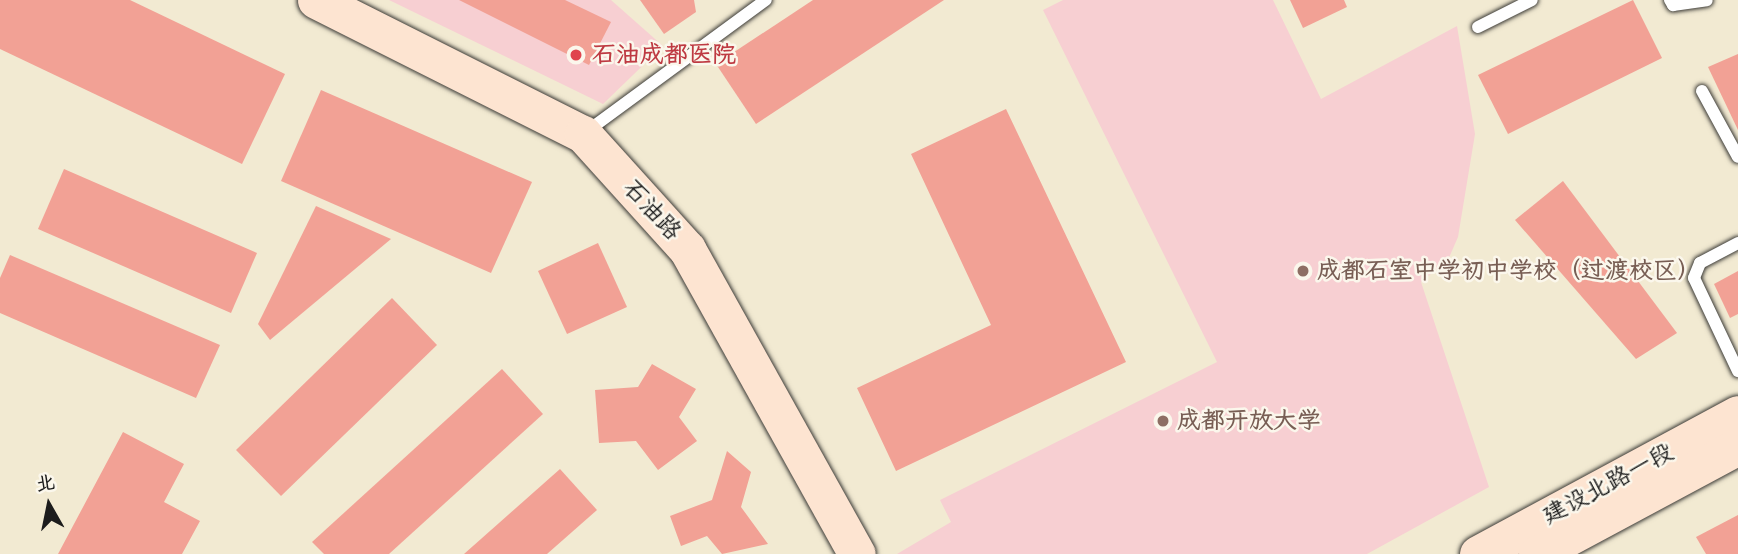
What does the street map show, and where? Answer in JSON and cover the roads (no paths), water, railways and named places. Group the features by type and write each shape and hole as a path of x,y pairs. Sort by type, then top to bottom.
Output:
{"street":[{"name":"石油路","path":"316,0 583,134 687,248 857,554"},
{"name":"建设北路一段","path":"1478,554 1738,414"},
{"name":"建设北路一段","path":"1536,554 1738,446"}],"lane":[{"path":"583,134 766,0"},
{"path":"1478,27 1532,0"},
{"path":"1670,0 1673,5 1706,0"},
{"path":"1702,91 1738,158"},
{"path":"1738,243 1700,263 1694,278 1738,370"}],"place":[{"name":"石油成都医院","path":"576,55"},
{"name":"成都石室中学初中学校（过渡校区）","path":"1303,271"},
{"name":"成都开放大学","path":"1163,421"}]}
